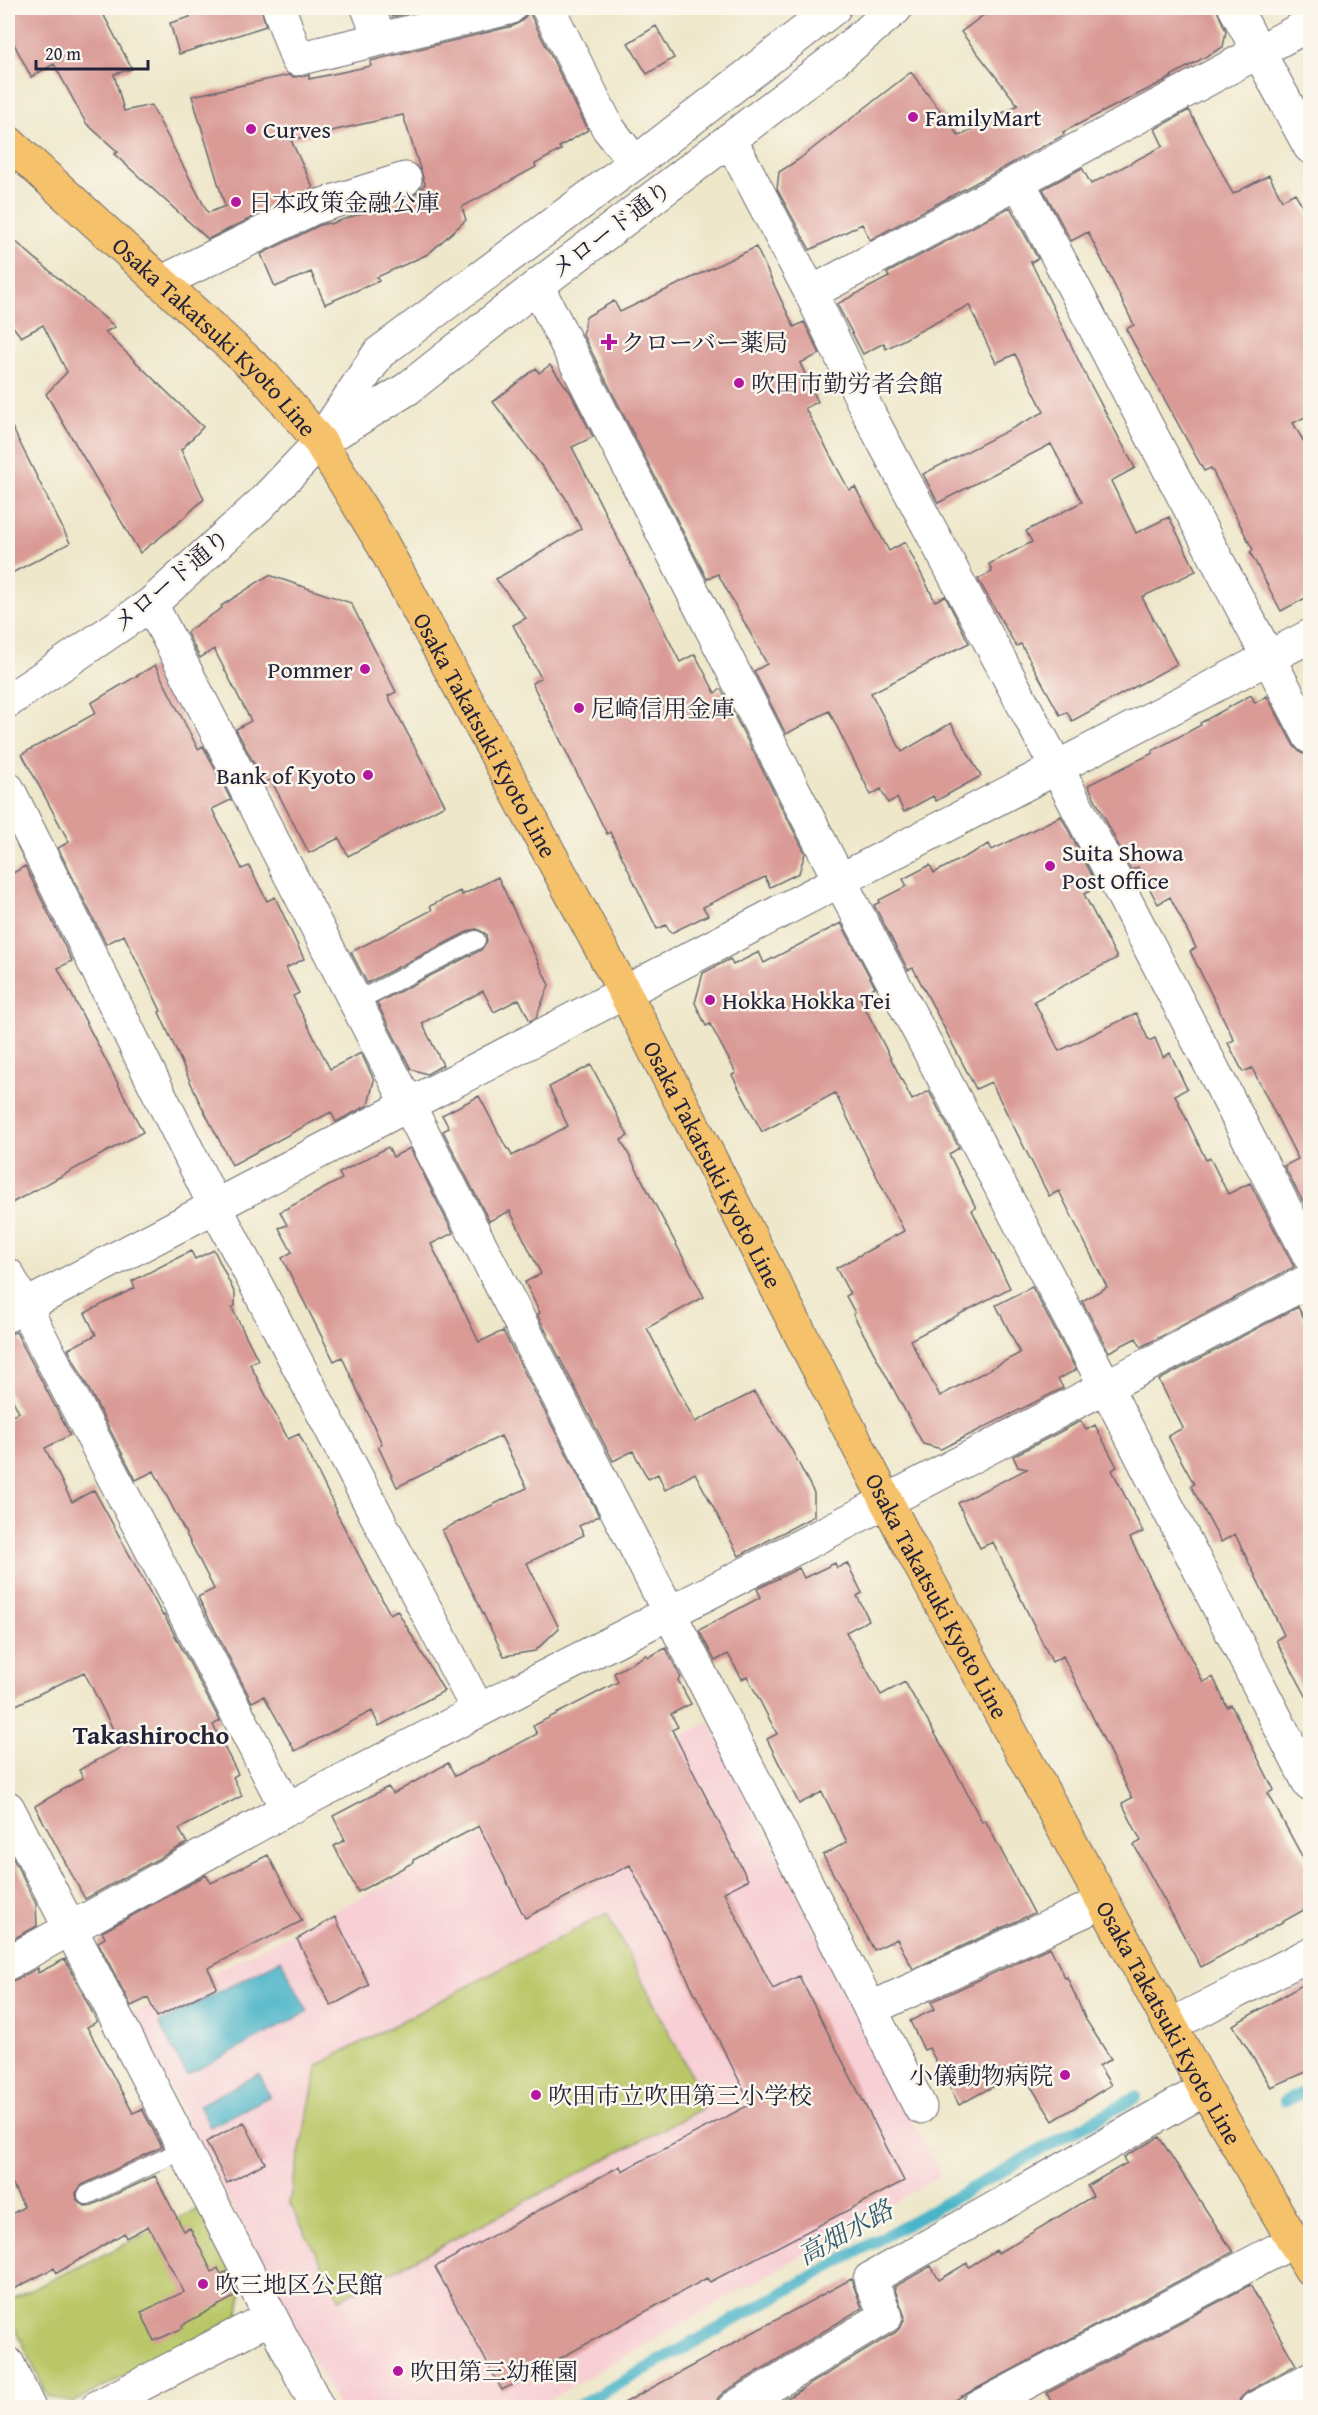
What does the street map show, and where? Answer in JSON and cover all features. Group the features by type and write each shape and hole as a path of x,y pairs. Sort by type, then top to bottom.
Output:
{"main road":[{"name":"Osaka Takatsuki Kyoto Line","path":"8,142 265,377 320,442 382,543 625,993 885,1501 1205,2089 1311,2269"}],"street":[{"path":"279,8 297,59 509,8"},
{"path":"368,8 380,39"},
{"path":"548,8 608,128 636,163"},
{"name":"メロード通り","path":"8,700 151,604 261,504 320,442 379,353 636,163 834,8"},
{"name":"メロード通り","path":"320,442 407,389 537,286 834,60 896,8"},
{"path":"1235,8 1261,51 1311,147"},
{"path":"811,293 1311,24"},
{"path":"729,139 811,293 870,416 1057,768 1311,1257"},
{"path":"162,282 313,208 405,179"},
{"path":"1018,181 1311,737"},
{"path":"537,286 840,881 1106,1387 1311,1785"},
{"path":"151,604 669,1612 920,2107"},
{"path":"16,1311 1311,636"},
{"path":"8,789 215,1206 478,1710"},
{"path":"8,1275 16,1311 287,1809"},
{"path":"8,1963 287,1809 1311,1280"},
{"path":"8,1808 318,2408"},
{"path":"870,2009 1103,1902"},
{"path":"1171,2025 1311,1954"},
{"path":"735,2408 886,2316 870,2279 1205,2089"},
{"path":"978,2408 1294,2241"},
{"path":"96,2408 271,2317"},
{"path":"8,2364 29,2408"},
{"path":"1256,2408 1311,2379"}],"lane":[{"path":"355,1002 476,940"},
{"path":"87,2195 184,2149"}],"shaded area":[{"name":"吹田市立吹田第三小学校","path":"709,1722 941,2176 536,2407 338,2407 131,2014"}],"green space":[{"path":"607,1913 707,2106 340,2299 289,2202 318,2065"},
{"path":"200,2208 243,2288 238,2317 72,2403 48,2397 8,2312 8,2301"}],"water":[{"path":"281,1960 308,2012 187,2075 159,2023"},
{"path":"259,2074 270,2096 210,2127 199,2105"}],"building":[{"path":"8,8 100,8 132,69 114,74 124,111 151,105 208,213 225,206 192,96 289,75 293,77 309,75 309,79 371,66 370,61 513,26 522,21 527,14 527,8 588,130 559,147 561,150 535,164 536,167 462,207 466,220 428,254 377,277 379,281 325,304 311,272 275,287 261,254 320,225 330,224 411,197 418,192 425,184 403,115 291,140 313,188 208,239 114,154 118,152 86,123 54,64 31,77 8,32"},
{"path":"188,8 261,8 266,26 179,54 170,23 190,17"},
{"path":"388,8 431,8 392,17"},
{"path":"993,8 1216,8 1226,31 1223,47 1172,77 1063,132 1064,135 870,240 862,224 810,250 777,189 779,172 798,160 911,72 959,136 1018,105 961,32"},
{"path":"656,26 674,58 647,74 628,43"},
{"path":"1189,110 1233,194 1269,175 1282,200 1295,193 1311,221 1311,414 1293,423 1311,454 1311,595 1281,611 1250,552 1253,550 1211,468 1204,471 1126,329 1134,325 1088,232 1071,241 1043,189 1082,168 1091,184 1163,146 1155,129"},
{"path":"1010,207 1038,259 1031,262 1086,376 1135,468 1111,481 1136,533 1169,517 1196,571 1142,597 1177,664 1072,721 1067,712 1060,715 1021,644 1016,646 978,579 992,572 989,564 1032,542 1026,531 1082,502 1051,444 938,503 923,474 1044,412 1015,354 996,363 969,305 886,349 884,343 863,354 837,304 889,277 887,273"},
{"path":"8,235 115,327 105,332 203,427 181,450 204,499 140,553 46,394 67,372 43,325 21,337 8,320"},
{"path":"756,247 794,327 804,322 820,354 800,363 818,402 805,408 849,490 855,487 889,551 905,542 935,601 945,596 969,643 871,693 902,752 951,723 981,776 936,801 933,796 904,812 897,798 888,803 881,789 871,795 829,711 786,734 754,671 767,664 718,574 707,579 583,335 586,317 614,301 620,312"},
{"path":"550,365 570,392 593,437 572,447 680,662 695,654 715,693 721,689 805,853 799,873 770,887 765,877 703,907 708,915 671,933 666,925 657,929 610,832 607,834 532,683 541,678 513,625 526,618 496,579 581,529 565,497 493,402 536,368 539,373"},
{"path":"8,419 70,543 8,575"},
{"path":"269,575 351,603 396,692 388,696 445,805 348,856 339,838 309,853 271,780 264,783 236,729 251,721 214,649 200,658 187,633 222,608 221,606"},
{"path":"155,665 198,749 203,746 231,800 212,809 242,869 249,866 267,901 275,897 304,959 286,968 299,993 293,996 330,1069 361,1053 374,1080 368,1105 336,1122 331,1112 232,1165 198,1099 159,1012 161,1011 124,935 106,944 58,848 69,842 22,754 96,713 91,703"},
{"path":"1251,695 1255,703 1267,696 1294,746 1301,753 1311,756 1311,1217 1284,1166 1298,1159 1252,1068 1243,1072 1228,1043 1234,1040 1190,951 1196,948 1170,897 1158,904 1138,867 1131,870 1088,785 1153,753 1152,751"},
{"path":"1061,816 1098,887 1084,894 1117,958 1034,1001 1059,1051 1136,1013 1149,1041 1155,1038 1163,1057 1170,1053 1187,1089 1175,1095 1206,1160 1210,1158 1228,1194 1250,1183 1294,1267 1141,1347 1136,1338 1109,1352 1082,1301 1107,1287 1059,1191 1049,1196 991,1082 976,1089 913,968 908,970 874,905 880,902 879,900 907,886 903,879 930,865 934,873 989,844 992,850"},
{"path":"25,866 72,961 58,968 143,1132 8,1205 8,876"},
{"path":"498,877 549,985 536,1018 530,1021 519,999 494,1012 483,991 422,1023 443,1065 427,1074 411,1069 377,1003 481,950 487,941 486,934 477,929 471,930 367,983 351,952 432,910 430,906 460,891 462,895"},
{"path":"841,923 875,987 859,996 912,1100 929,1091 959,1148 949,1154 976,1208 972,1210 1010,1288 910,1340 940,1396 1020,1353 996,1305 1032,1287 1076,1370 1058,1379 1063,1388 941,1449 923,1444 853,1314 855,1313 846,1296 850,1294 836,1268 904,1231 835,1093 762,1132 732,1075 736,1073 710,1024 706,1026 695,1003 703,973 730,959 733,965 759,952 764,963"},
{"path":"591,1065 628,1136 621,1140 704,1297 647,1328 695,1422 754,1392 789,1445 814,1493 814,1516 739,1556 695,1473 665,1490 658,1474 648,1479 633,1451 613,1461 537,1314 540,1313 525,1282 541,1274 510,1211 489,1221 443,1131 449,1128 442,1115 479,1096 512,1156 568,1126 549,1087"},
{"path":"388,1147 393,1157 410,1148 453,1233 431,1244 479,1342 503,1331 599,1516 579,1526 584,1535 527,1563 559,1628 535,1651 504,1656 442,1530 527,1488 501,1436 397,1487 378,1446 382,1444 342,1357 334,1361 282,1258 292,1252 279,1228 287,1225 280,1212 342,1179 339,1173"},
{"path":"214,1250 235,1294 235,1306 232,1308 258,1360 250,1364 288,1439 299,1434 336,1512 390,1614 397,1610 444,1691 379,1726 372,1711 295,1751 264,1696 252,1702 198,1597 214,1589 154,1471 136,1480 68,1349 96,1335 85,1313 135,1288 132,1281 191,1251 195,1259"},
{"path":"1298,1307 1311,1331 1311,1705 1276,1640 1284,1635 1235,1534 1221,1542 1191,1486 1194,1484 1168,1436 1183,1428 1159,1380"},
{"path":"16,1332 70,1435 45,1448 72,1502 94,1490 220,1721 213,1725 238,1774 233,1777 242,1796 179,1829 187,1843 85,1899 35,1806 83,1778 79,1770 122,1747 84,1672 8,1709 8,1418 19,1412 8,1391 8,1334"},
{"path":"1081,1421 1086,1430 1095,1425 1117,1467 1112,1470 1143,1532 1130,1538 1203,1682 1213,1677 1227,1707 1231,1705 1274,1790 1268,1793 1311,1873 1311,1906 1201,1967 1134,1845 1141,1841 1122,1803 1132,1798 1063,1656 1052,1662 993,1542 980,1548 958,1503 1027,1469 1018,1467 1013,1456"},
{"path":"835,1563 837,1568 847,1563 862,1593 857,1596 869,1620 846,1632 881,1695 905,1682 949,1758 982,1822 985,1820 1034,1913 913,1969 897,1939 874,1950 823,1855 847,1842 822,1792 799,1804 767,1739 777,1734 747,1676 742,1679 728,1654 715,1661 699,1630 761,1597 757,1589 799,1568 804,1578"},
{"path":"666,1648 681,1678 678,1680 691,1704 671,1714 678,1727 672,1730 748,1880 724,1892 773,1989 799,1976 904,2181 710,2282 707,2278 502,2390 435,2267 620,2166 622,2171 751,2104 630,1865 525,1918 479,1826 358,1892 334,1846 345,1840 333,1816 388,1787 393,1794 448,1763 455,1776 494,1757 537,1734 533,1726 618,1682 614,1673 646,1655 648,1657"},
{"path":"8,1848 36,1904 37,1926 8,1942"},
{"path":"268,1855 302,1921 208,1968 217,1987 157,2017 148,1998 131,2006 98,1942 105,1938 102,1932 206,1875 211,1883"},
{"path":"335,1917 369,1985 331,2006 297,1939"},
{"path":"1050,1947 1065,1978 1067,1977 1086,2020 1111,2059 1099,2066 1111,2085 1053,2121 1021,2071 959,2105 929,2048 924,2050 910,2021 935,2009 931,2002"},
{"path":"65,1959 97,2022 87,2027 133,2113 142,2109 162,2147 82,2185 76,2193 77,2200 85,2206 92,2205 155,2176 184,2231 190,2228 212,2272 218,2268 221,2274 227,2272 238,2295 182,2325 183,2328 154,2341 141,2312 184,2292 148,2226 126,2238 124,2233 57,2273 54,2268 8,2292 8,2216 24,2207 8,2176 8,1982 38,1968 38,1973"},
{"path":"1311,1980 1311,2070 1271,2087 1233,2025"},
{"path":"244,2122 265,2163 227,2183 206,2142"},
{"path":"1159,2137 1233,2252 940,2408 771,2408 896,2332 905,2317 894,2287 931,2266 939,2280 967,2263 969,2267 996,2250 998,2253 1093,2196 1087,2186 1127,2163 1124,2157"},
{"path":"851,2279 862,2308 724,2392 718,2398 715,2408 615,2408"},
{"path":"1250,2285 1296,2365 1247,2392 1240,2399 1237,2408 1054,2408 1047,2393"}],"waterway":[{"name":"高畑水路","path":"1285,2101 1310,2090"},
{"name":"高畑水路","path":"575,2408 1136,2097"}],"place":[{"name":"FamilyMart","path":"913,117"},
{"name":"Curves","path":"251,129"},
{"name":"日本政策金融公庫","path":"236,202"},
{"name":"クローバー薬局","path":"609,342"},
{"name":"吹田市勤労者会館","path":"739,383"},
{"name":"Pommer","path":"365,669"},
{"name":"尼崎信用金庫","path":"579,708"},
{"name":"Bank of Kyoto","path":"368,775"},
{"name":"Suita Showa Post Office","path":"1050,866"},
{"name":"Hokka Hokka Tei","path":"710,1000"},
{"name":"小儀動物病院","path":"1065,2075"},
{"name":"吹田市立吹田第三小学校","path":"536,2095"},
{"name":"吹三地区公民館","path":"203,2284"},
{"name":"吹田第三幼稚園","path":"398,2371"}],"district":[{"name":"Takashirocho","path":"151,1734"}]}
